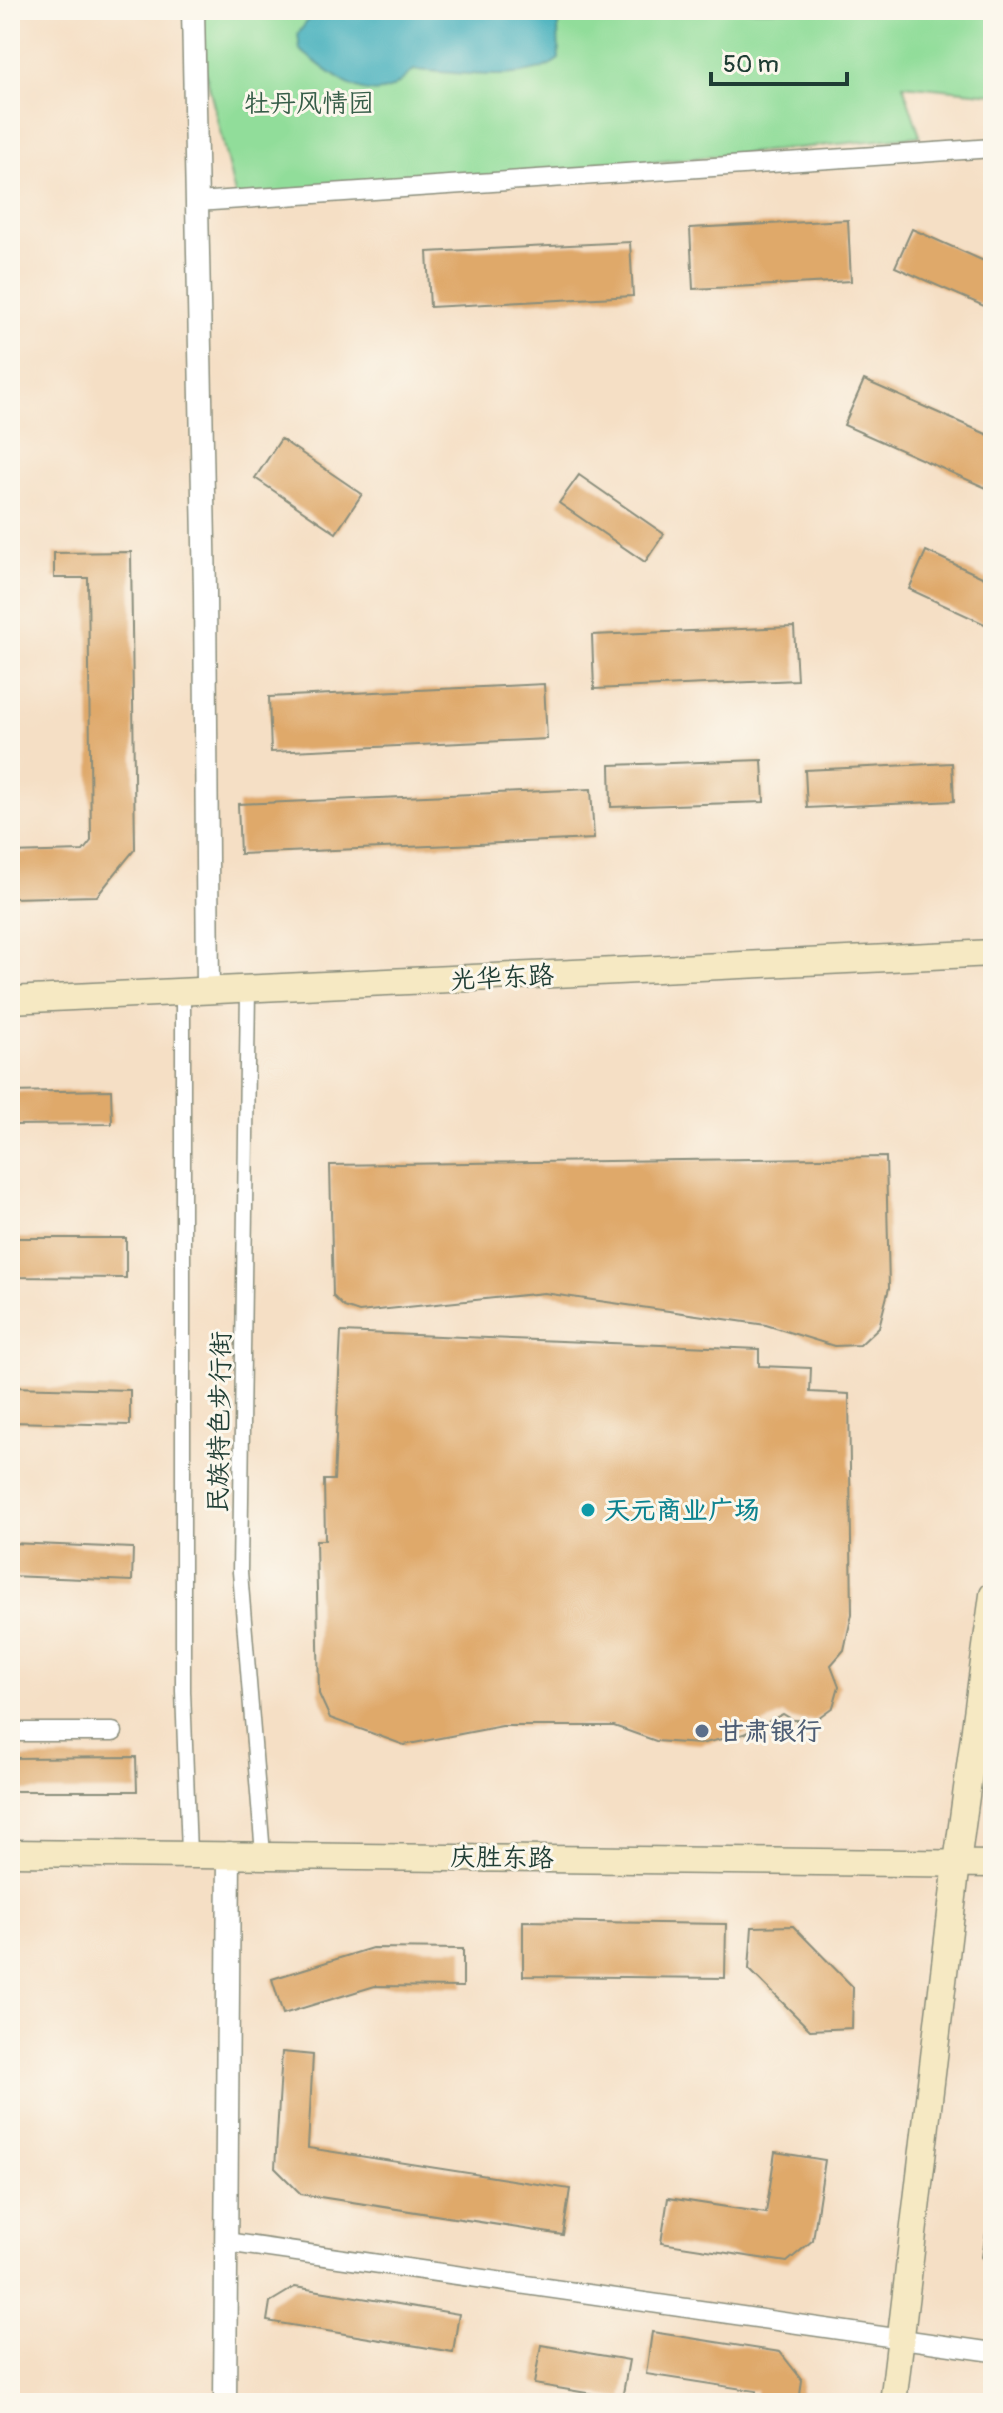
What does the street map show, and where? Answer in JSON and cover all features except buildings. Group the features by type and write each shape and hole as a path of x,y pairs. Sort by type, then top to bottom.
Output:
{"main road":[{"name":"光华东路","path":"10,1000 993,953"},
{"path":"893,2403 957,1863 993,1595"},
{"name":"庆胜东路","path":"10,1853 229,1853 993,1864"}],"street":[{"path":"193,10 197,202 196,992"},
{"path":"197,202 993,148"},
{"name":"民族特色步行街","path":"248,990 240,1572 263,1854"},
{"name":"民族特色步行街","path":"189,1853 183,1691 196,992"},
{"path":"10,1732 113,1732"},
{"path":"225,2403 229,1853"},
{"path":"226,2242 993,2352"}],"green space":[{"name":"牡丹风情园","path":"191,10 993,10 993,94 903,85 920,136 237,203"}],"water":[{"path":"315,10 561,10 559,59 529,72 510,74 414,70 389,89 366,91 330,73 300,50 298,34"}],"place":[{"name":"天元商业广场","path":"588,1510"},
{"name":"甘肃银行","path":"702,1731"}]}
